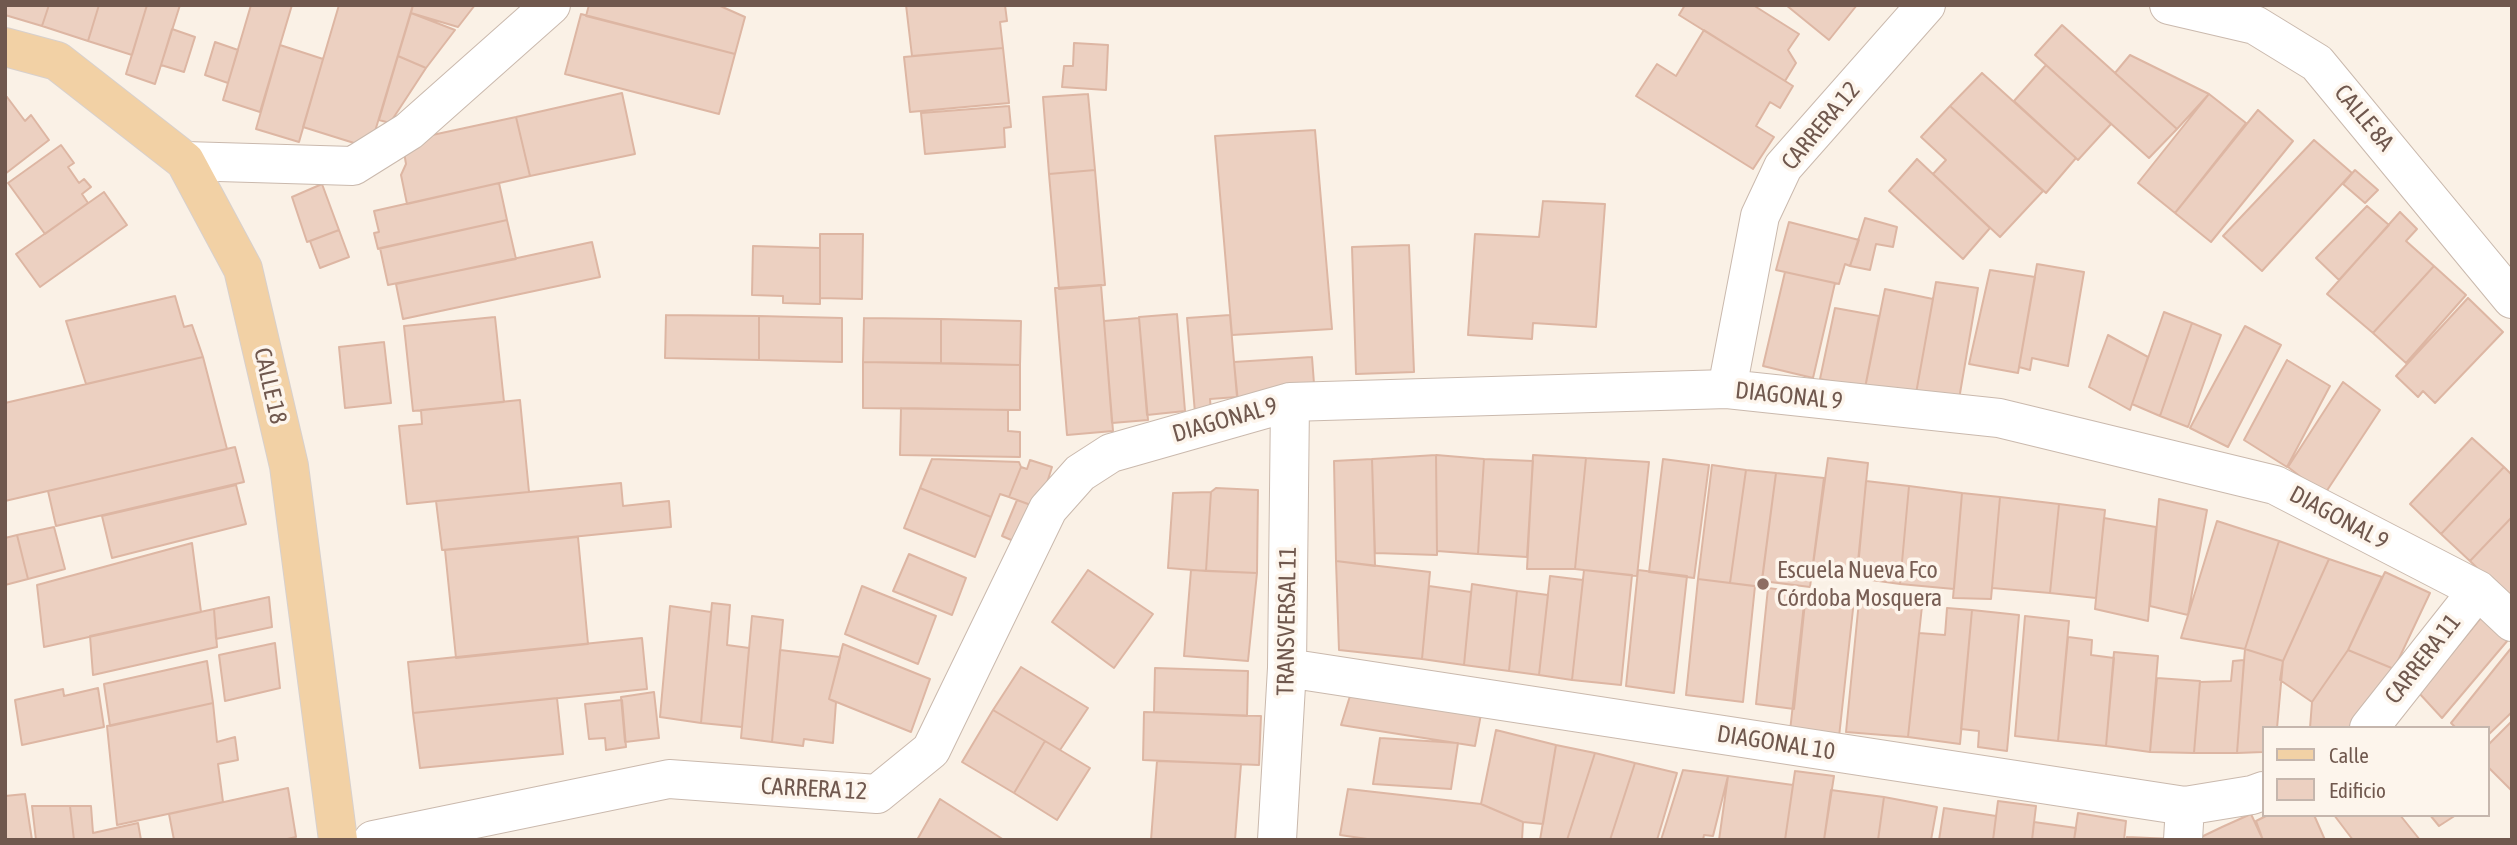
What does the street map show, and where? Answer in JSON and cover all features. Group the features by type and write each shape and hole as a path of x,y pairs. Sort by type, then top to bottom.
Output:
{"main road":[{"name":"CALLE 18","path":"5,47 57,61 185,161 243,269 289,466 338,840"}],"street":[{"path":"185,161 353,166 409,131 551,5"},
{"name":"CARRERA 12","path":"1727,388 1760,216 1783,167 1926,5"},
{"name":"CALLE 8A","path":"2169,5 2255,25 2317,63 2512,299"},
{"name":"DIAGONAL 9","path":"1080,473 1111,453 1290,402 1727,388 1999,418 2276,485 2477,590 2512,622"},
{"name":"TRANSVERSAL 11","path":"1277,840 1287,668 1290,402"},
{"name":"CARRERA 12","path":"373,840 669,779 877,794 930,750 1048,509 1080,473"},
{"name":"CARRERA 11","path":"2371,726 2477,590"},
{"name":"DIAGONAL 10","path":"1287,668 2184,823 2262,791"}],"building":[{"path":"5,5 49,5 42,26 5,15"},
{"path":"49,5 99,5 88,41 42,26"},
{"path":"99,5 147,5 132,55 88,41"},
{"path":"147,5 180,5 155,84 126,74"},
{"path":"251,5 292,5 260,112 223,100"},
{"path":"339,5 413,5 370,148 303,127"},
{"path":"413,5 475,5 458,27 411,13"},
{"path":"589,5 718,5 745,17 735,54 586,16"},
{"path":"906,5 1005,5 1007,21 1000,22 1003,48 912,56"},
{"path":"1685,5 1753,5 1799,34 1788,50 1796,63 1785,81 1679,15"},
{"path":"1786,5 1857,5 1829,40"},
{"path":"411,13 455,30 426,68 398,56"},
{"path":"581,14 735,54 719,114 565,74"},
{"path":"2062,25 2177,129 2149,158 2035,55"},
{"path":"172,29 195,37 184,72 161,65"},
{"path":"1704,30 1793,86 1780,108 1770,102 1756,126 1774,137 1753,169 1636,96 1657,64 1676,76"},
{"path":"215,42 238,50 228,83 205,75"},
{"path":"1074,43 1108,45 1106,90 1062,87 1064,66 1073,66"},
{"path":"280,45 323,59 299,142 256,129"},
{"path":"1003,48 1009,103 910,112 904,57"},
{"path":"2130,55 2209,94 2177,129 2115,73"},
{"path":"398,56 426,68 390,123 379,120"},
{"path":"2046,65 2111,124 2078,160 2014,101"},
{"path":"1982,73 2076,158 2046,193 1950,106"},
{"path":"622,93 635,154 530,176 516,117"},
{"path":"1088,94 1095,170 1049,174 1043,97"},
{"path":"2209,94 2246,123 2175,213 2138,183"},
{"path":"7,97 25,121 31,115 49,140 5,174 5,99"},
{"path":"1009,106 1011,127 1004,128 1005,147 925,154 921,113"},
{"path":"1950,106 2043,191 2000,237 1933,174 1946,160 1921,137"},
{"path":"2258,110 2293,141 2211,242 2175,213"},
{"path":"516,117 530,176 407,204 401,175 406,164 404,152 409,140"},
{"path":"1315,130 1332,329 1232,335 1215,136"},
{"path":"2314,140 2352,173 2262,271 2223,236"},
{"path":"61,145 74,163 68,167 79,183 84,179 91,187 82,194 88,203 45,234 8,183"},
{"path":"1917,159 1990,228 1963,259 1889,191"},
{"path":"1095,170 1105,285 1059,289 1049,174"},
{"path":"2355,170 2378,190 2365,203 2343,184"},
{"path":"499,183 507,220 378,249 374,233 379,232 374,211"},
{"path":"322,184 339,230 307,242 292,197"},
{"path":"104,192 127,225 40,287 16,254"},
{"path":"1543,201 1605,204 1596,327 1533,323 1532,339 1468,335 1475,234 1539,237"},
{"path":"2367,206 2389,225 2339,280 2316,258"},
{"path":"2400,212 2417,229 2406,241 2434,266 2373,333 2327,294"},
{"path":"1865,218 1897,227 1893,247 1876,244 1870,270 1850,266"},
{"path":"507,220 516,259 388,285 380,248"},
{"path":"1789,222 1859,240 1850,266 1845,264 1839,284 1776,270"},
{"path":"339,230 349,257 320,268 310,241"},
{"path":"820,234 863,234 862,299 820,298"},
{"path":"592,242 600,277 403,319 396,284"},
{"path":"1409,245 1414,372 1356,374 1352,247"},
{"path":"753,246 820,248 820,304 783,303 783,296 752,295"},
{"path":"2037,264 2084,272 2068,366 2032,358 2030,370 2019,367"},
{"path":"2434,266 2466,295 2406,363 2373,333"},
{"path":"1990,270 2035,277 2018,373 1969,364"},
{"path":"1785,272 1835,283 1813,378 1763,366"},
{"path":"1936,282 1978,288 1958,405 1915,399"},
{"path":"1101,285 1113,431 1067,435 1055,288"},
{"path":"1885,289 1933,299 1915,399 1865,388"},
{"path":"175,296 184,327 192,325 203,357 86,384 66,321"},
{"path":"2468,298 2503,332 2435,403 2423,391 2418,397 2396,376"},
{"path":"1835,308 1879,316 1865,388 1820,379"},
{"path":"2164,312 2192,323 2160,416 2132,404"},
{"path":"1177,314 1185,411 1147,415 1139,317"},
{"path":"666,315 759,316 759,360 665,358"},
{"path":"1230,315 1237,397 1210,399 1211,412 1195,413 1187,318"},
{"path":"759,316 842,318 842,362 759,360"},
{"path":"495,317 504,402 413,411 404,326"},
{"path":"864,318 941,319 941,363 863,362"},
{"path":"1139,318 1148,420 1112,423 1104,321"},
{"path":"941,319 1021,321 1020,365 941,363"},
{"path":"2192,323 2221,335 2188,427 2160,416"},
{"path":"2245,326 2281,345 2228,447 2190,428"},
{"path":"2108,335 2148,357 2130,410 2089,387"},
{"path":"384,342 391,403 345,408 339,347"},
{"path":"203,357 227,449 5,501 5,403"},
{"path":"1312,357 1315,397 1238,402 1234,362"},
{"path":"2287,360 2330,386 2287,467 2244,440"},
{"path":"863,362 1020,365 1020,410 863,408"},
{"path":"2343,382 2380,410 2324,495 2288,467"},
{"path":"520,400 529,492 407,504 399,426 422,424 421,410"},
{"path":"901,408 1008,410 1008,431 1020,432 1020,457 900,455"},
{"path":"2472,438 2504,467 2441,534 2410,504"},
{"path":"235,447 244,482 56,526 48,491"},
{"path":"1436,455 1437,555 1375,553 1372,459"},
{"path":"1436,455 1484,459 1478,554 1437,551"},
{"path":"1533,455 1586,458 1575,569 1527,569"},
{"path":"1586,458 1649,462 1637,576 1575,569"},
{"path":"1828,458 1868,463 1857,571 1813,565"},
{"path":"932,459 1019,462 1021,467 1009,497 1000,494 991,517 920,488"},
{"path":"1372,459 1375,566 1336,561 1334,461"},
{"path":"1484,459 1533,461 1527,557 1478,554"},
{"path":"1663,459 1709,465 1694,578 1649,572"},
{"path":"1030,460 1052,467 1039,508 1009,497 1021,467 1027,469"},
{"path":"1712,465 1746,470 1730,583 1698,579"},
{"path":"2504,467 2512,475 2512,517 2470,561 2441,534"},
{"path":"1746,470 1776,473 1761,587 1730,583"},
{"path":"1776,473 1824,478 1810,587 1762,581"},
{"path":"1866,481 1909,486 1900,584 1857,578"},
{"path":"621,483 623,506 669,501 671,527 442,550 436,501"},
{"path":"236,485 246,524 112,558 102,516"},
{"path":"1909,486 1962,493 1954,589 1900,584"},
{"path":"920,488 991,517 975,557 904,528"},
{"path":"1216,488 1258,490 1257,573 1206,571 1211,492"},
{"path":"1211,492 1206,571 1168,568 1173,493"},
{"path":"1962,493 2000,497 1991,599 1953,598"},
{"path":"2000,497 2059,504 2050,593 1992,588"},
{"path":"2159,499 2207,510 2188,615 2150,606"},
{"path":"1017,500 1039,508 1023,545 1002,536"},
{"path":"2059,504 2105,510 2096,598 2050,593"},
{"path":"2512,517 2512,602 2470,561"},
{"path":"2104,518 2156,527 2148,621 2095,609"},
{"path":"2217,521 2279,541 2245,649 2181,638"},
{"path":"54,527 65,569 28,579 17,535"},
{"path":"17,535 28,579 5,585 5,538"},
{"path":"578,537 588,644 456,658 445,550"},
{"path":"2279,541 2329,559 2283,661 2245,649"},
{"path":"192,543 201,612 44,647 37,585"},
{"path":"909,554 966,578 952,615 893,591"},
{"path":"2329,559 2382,577 2348,650 2312,702 2280,680 2283,661"},
{"path":"1336,561 1430,572 1422,659 1339,650"},
{"path":"1088,570 1153,614 1114,668 1052,622"},
{"path":"1191,570 1257,573 1248,661 1184,656"},
{"path":"1584,570 1632,575 1621,685 1572,680"},
{"path":"1638,570 1687,576 1674,693 1626,686"},
{"path":"2385,572 2430,593 2394,669 2348,650"},
{"path":"1550,576 1583,580 1572,680 1539,675"},
{"path":"1698,579 1755,586 1743,702 1686,695"},
{"path":"1472,584 1517,591 1509,671 1464,665"},
{"path":"862,586 936,616 918,664 845,634"},
{"path":"1429,586 1471,592 1464,665 1422,659"},
{"path":"1768,588 1806,593 1794,709 1756,704"},
{"path":"1517,591 1548,595 1539,675 1509,671"},
{"path":"1805,595 1854,600 1839,737 1790,731"},
{"path":"269,597 272,627 216,639 214,609"},
{"path":"1859,601 1922,606 1908,737 1846,732"},
{"path":"712,603 730,605 727,645 749,648 742,727 701,723"},
{"path":"670,606 711,612 701,723 660,717"},
{"path":"1947,608 1972,610 1960,744 1908,737 1919,633 1945,635"},
{"path":"214,609 217,647 93,675 90,636"},
{"path":"1972,610 2019,615 2007,751 1978,747 1979,731 1961,729"},
{"path":"2484,614 2508,640 2442,718 2419,693"},
{"path":"752,616 783,620 772,742 741,738"},
{"path":"2025,616 2069,621 2058,741 2015,736"},
{"path":"2068,637 2092,640 2091,655 2114,658 2106,746 2058,741"},
{"path":"642,638 647,689 413,713 408,662"},
{"path":"275,643 280,688 225,701 219,655"},
{"path":"843,644 930,679 911,732 829,699"},
{"path":"2512,647 2512,712 2489,734 2489,726 2454,726 2451,723"},
{"path":"2245,649 2283,661 2277,726 2262,726 2262,752 2237,753"},
{"path":"780,650 840,657 829,699 836,702 833,743 804,739 803,746 772,742"},
{"path":"2348,650 2394,669 2354,726 2310,726 2312,702"},
{"path":"2114,652 2158,656 2150,752 2106,746"},
{"path":"2244,660 2237,753 2194,753 2200,682 2231,681 2233,661"},
{"path":"207,661 213,703 110,726 104,684"},
{"path":"1021,667 1088,708 1060,750 993,710"},
{"path":"1155,668 1248,671 1247,716 1154,712"},
{"path":"2157,678 2200,681 2194,753 2150,752"},
{"path":"98,688 104,727 22,745 15,700 63,689 64,696"},
{"path":"654,692 659,738 625,742 621,697"},
{"path":"1350,696 1481,714 1475,746 1341,725"},
{"path":"557,698 563,754 420,768 413,713"},
{"path":"622,700 626,747 606,750 605,738 589,739 585,704"},
{"path":"213,703 217,742 235,737 238,760 218,764 223,802 117,825 107,726"},
{"path":"993,710 1045,741 1014,793 962,762"},
{"path":"1144,712 1261,716 1259,765 1143,760"},
{"path":"2512,721 2512,791 2489,768 2489,744"},
{"path":"1496,730 1556,745 1543,824 1523,822 1481,804"},
{"path":"1380,738 1458,743 1451,789 1373,784"},
{"path":"1045,741 1090,768 1057,820 1014,793"},
{"path":"1556,745 1595,753 1567,840 1540,840"},
{"path":"1595,753 1635,763 1610,840 1567,840"},
{"path":"1157,761 1241,764 1235,840 1151,840"},
{"path":"1635,763 1677,773 1657,840 1610,840"},
{"path":"1683,770 1728,776 1713,836 1704,835 1703,840 1661,840"},
{"path":"1795,771 1834,776 1824,840 1785,840"},
{"path":"1728,776 1793,785 1785,840 1719,840"},
{"path":"288,788 296,837 283,840 174,840 169,814"},
{"path":"1348,789 1481,804 1523,822 1522,840 1374,840 1340,835"},
{"path":"1831,790 1884,797 1878,840 1824,840"},
{"path":"25,794 32,840 5,840 5,796"},
{"path":"1884,797 1937,807 1931,840 1878,840"},
{"path":"940,799 1004,840 917,840"},
{"path":"1998,801 2036,806 2032,840 1993,840"},
{"path":"32,806 70,806 74,840 36,840"},
{"path":"70,806 91,806 93,833 138,823 141,840 74,840"},
{"path":"1944,808 1996,816 1993,840 1939,840"},
{"path":"2078,813 2126,821 2124,840 2074,840"},
{"path":"2251,814 2263,840 2195,840 2222,827"},
{"path":"2264,817 2315,817 2325,840 2263,840 2256,821"},
{"path":"2336,817 2402,817 2420,840 2353,840"},
{"path":"2432,817 2453,817 2439,826"},
{"path":"2034,822 2076,828 2074,840 2032,840"},
{"path":"2127,837 2173,839 2126,840"}],"place":[{"name":"Escuela Nueva Fco Córdoba Mosquera","path":"1763,584"}]}
